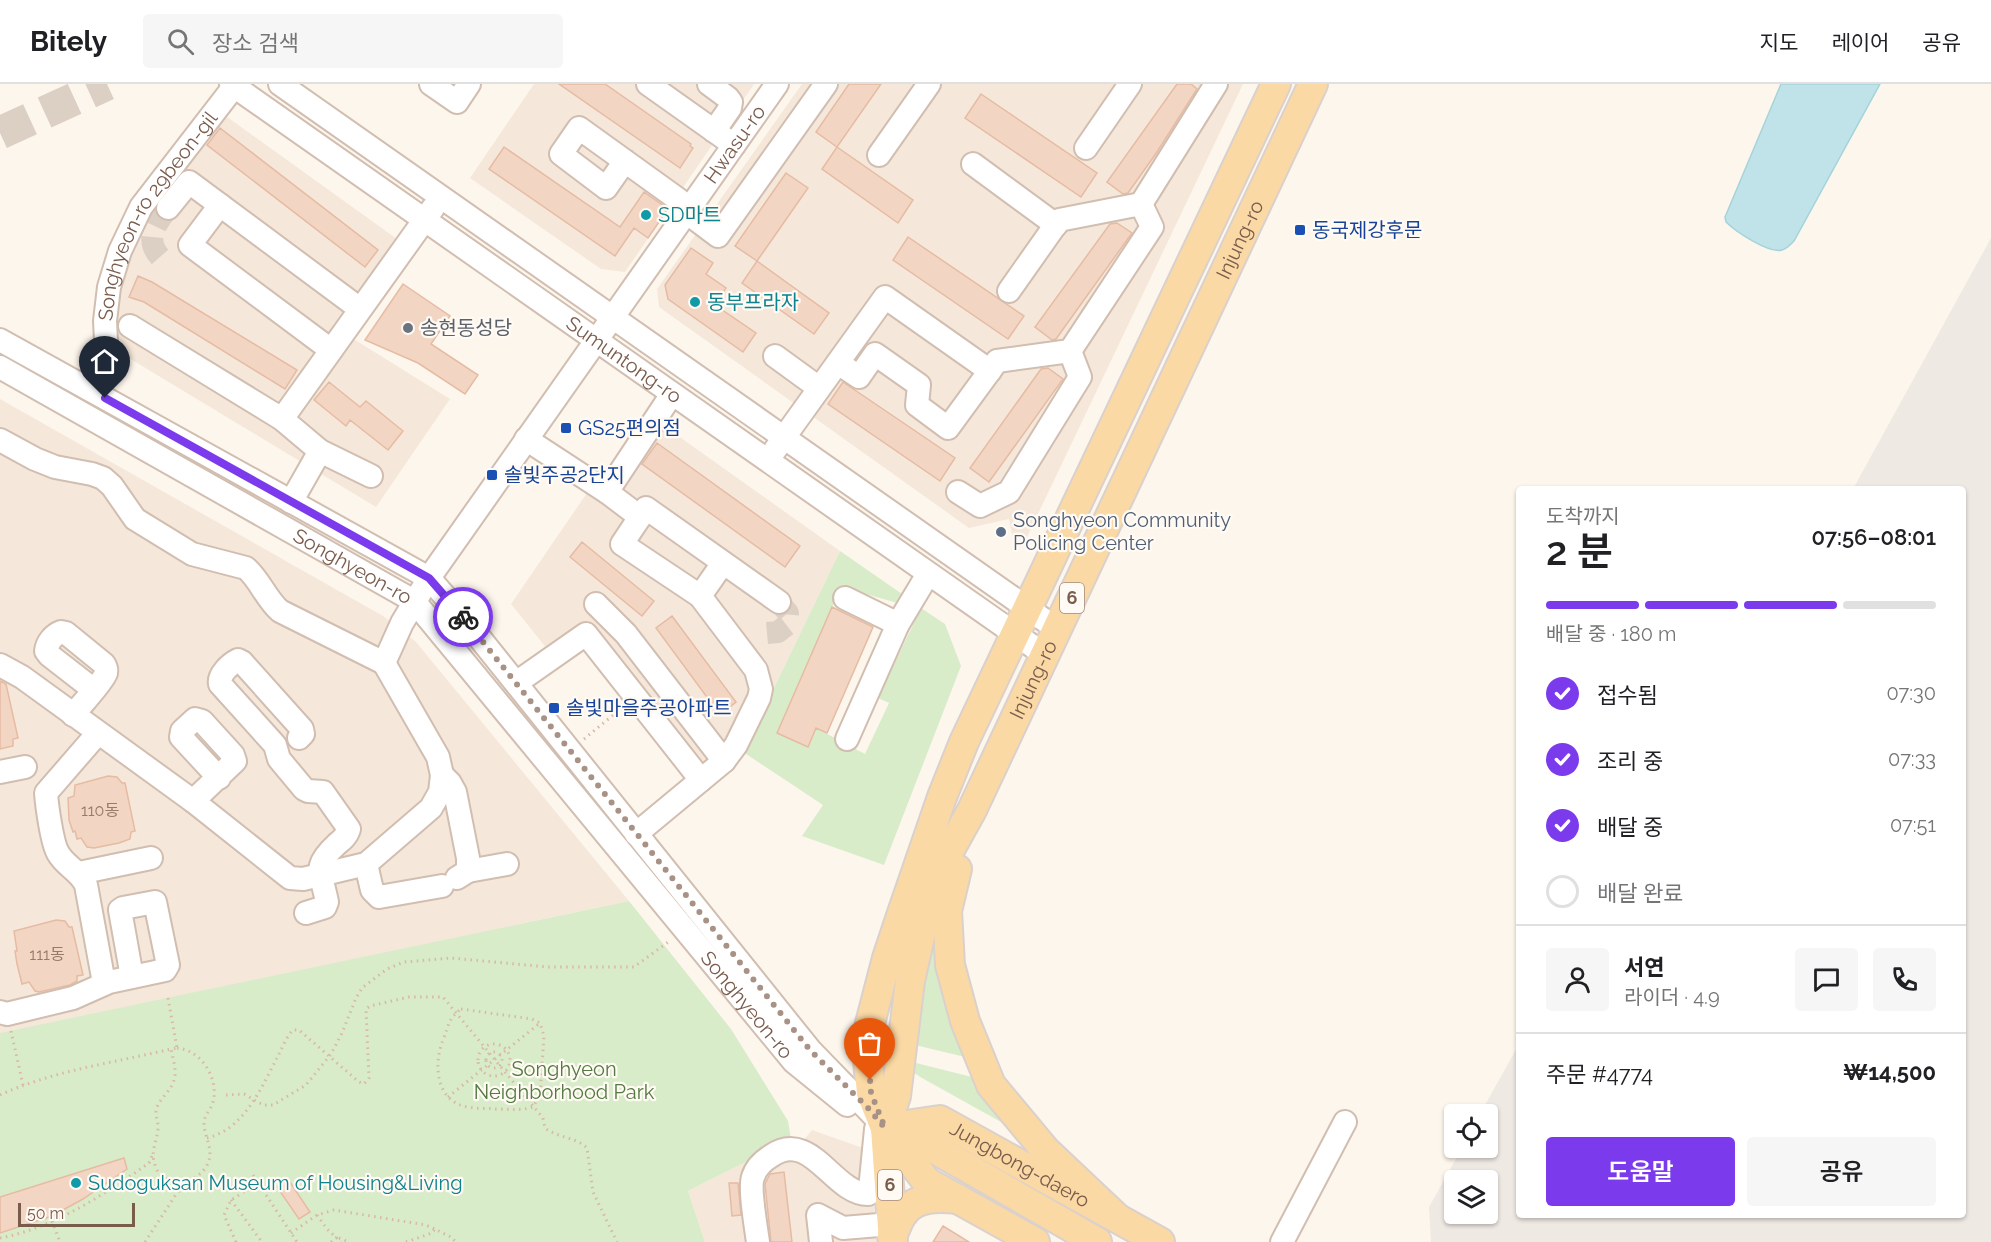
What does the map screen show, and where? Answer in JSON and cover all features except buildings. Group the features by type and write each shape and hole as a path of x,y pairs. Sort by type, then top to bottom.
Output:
{"main road":[{"name":"Injung-ro","path":"892,1234 891,1190 871,1093 866,1039 887,958 964,742 1276,84"},
{"name":"Injung-ro","path":"880,1128 896,1096 910,981 925,914 942,864 972,810 1313,84"},
{"path":"972,810 947,911 950,965 965,1021 992,1085 1046,1151 1116,1217"},
{"name":"Jungbong-daero","path":"880,1128 940,1120 1160,1242"},
{"path":"880,1128 927,1182 1035,1242"},
{"path":"880,1128 933,1148 1097,1242"},
{"path":"892,1234 904,1212 920,1201 937,1197 959,1200"}],"street":[{"name":"Sumuntong-ro","path":"234,84 1045,655"},
{"name":"Songhyeon-ro 29beon-gil","path":"87,388 106,341 105,321 109,287 120,251 141,207 234,84"},
{"name":"Sumuntong-ro","path":"280,84 1058,628"},
{"path":"431,84 457,102 469,84"},
{"path":"708,84 731,102 730,108 714,131"},
{"name":"Hwasu-ro","path":"384,663 402,623 429,578 777,84"},
{"path":"625,161 679,200 686,212 718,236 826,84"},
{"path":"879,155 929,84"},
{"path":"1086,148 1130,84"},
{"path":"1009,291 1059,220 1141,204 1216,84"},
{"path":"653,91 734,145"},
{"path":"972,164 1056,225"},
{"path":"168,208 189,182 360,309"},
{"path":"282,419 440,197"},
{"path":"838,363 859,377 875,354 919,385 917,405 948,428 997,361 1070,351 1152,227 1141,204"},
{"path":"220,205 190,245 331,350"},
{"path":"768,461 885,297 990,371"},
{"path":"130,326 282,419 320,451 371,476"},
{"name":"Songhyeon-ro","path":"0,340 429,578 462,616 810,1050 868,1108 880,1128"},
{"path":"958,492 980,506 1009,492 1080,377 1070,351"},
{"path":"775,356 819,388"},
{"name":"Songhyeon-ro","path":"0,368 414,601 794,1062 880,1128"},
{"path":"607,492 672,394"},
{"path":"526,439 607,492 640,517"},
{"path":"0,440 55,467 103,478 112,486 135,519 192,554 246,568 280,611 384,663 438,757 442,775 440,792 431,808 366,864 303,879 290,878 193,801 22,677 0,665"},
{"path":"291,502 320,451"},
{"path":"636,834 724,761 736,745 759,699 761,689 760,678 756,670 700,596 622,544 646,508 779,602"},
{"path":"700,596 723,563"},
{"path":"848,739 898,624 928,574"},
{"path":"845,598 898,624"},
{"path":"596,604 626,634 724,761"},
{"path":"516,683 586,634 701,780"},
{"path":"299,738 303,734 302,729 242,662 238,660 234,662 221,676 220,684 275,745 279,759 304,789 323,792 350,829 348,835 323,857 320,866 327,902 325,908 306,914"},
{"path":"73,715 94,690"},
{"path":"98,733 46,793 56,849 86,885 104,983"},
{"path":"0,772 25,767"},
{"path":"442,775 455,792 468,858 456,878"},
{"path":"193,801 219,778"},
{"path":"78,873 151,858"},
{"path":"366,864 372,890 379,897 507,864"},
{"path":"4,1013 74,998 104,983 132,977"},
{"path":"1282,1242 1345,1122"},
{"path":"758,1242 752,1178 759,1165 773,1154 788,1149 802,1152 816,1160 851,1190 867,1194 870,1190 880,1128"},
{"path":"821,1242 818,1215 843,1228 892,1234"}],"path":[{"path":"582,741 636,697"},
{"path":"226,1095 244,1094 267,1106 280,1102 306,1085 329,1056 363,988 387,969 404,962 451,958 548,967 634,967 672,939"},
{"path":"207,1138 219,1135 231,1127 244,1113 293,1030 299,1030 358,1083 364,1084 369,1078 366,1009 370,1006 410,997 443,997 543,1118 545,1128 551,1133 577,1141 587,1148 593,1192 617,1242"},
{"path":"168,998 177,1048"},
{"path":"461,1008 532,1019 540,1023 544,1036 540,1095 533,1107 523,1110 467,1107 448,1097 441,1088 438,1069 440,1048 450,1018 456,1013 461,1008"},
{"path":"4,1013 23,1085"},
{"path":"448,1097 540,1023"},
{"path":"499,1044 507,1050 510,1059 505,1072 495,1076 482,1070 478,1060 484,1047 499,1044"},
{"path":"0,1095 23,1085 101,1063 177,1048 191,1053 202,1062 211,1075 214,1093 212,1106 205,1118 209,1162 206,1168 193,1179 186,1182 173,1181 160,1174 156,1169 153,1156"},
{"path":"0,1238 52,1221 108,1191 149,1163 153,1156 158,1132 156,1110 174,1083 171,1049"},
{"path":"494,1052 500,1055 502,1062 500,1066 492,1068 488,1065 486,1060 489,1054 494,1052"},
{"path":"253,1174 297,1242"},
{"path":"146,1242 186,1182"},
{"path":"236,1242 224,1215 231,1200 259,1182"},
{"path":"231,1200 262,1242"},
{"path":"291,1233 317,1215 334,1210 426,1225 452,1237 456,1242"},
{"path":"317,1215 327,1229 341,1242"},
{"path":"52,1221 60,1242"},
{"path":"406,1242 432,1233 435,1229"},
{"path":"331,1242 337,1238"},
{"path":"337,1238 349,1242"}],"shaded area":[{"path":"534,84 754,84 625,272 601,269 470,178"},
{"path":"802,84 1243,84 1027,537 1013,539 1009,519 969,528 659,307 657,289"},
{"path":"223,114 415,252 352,338 450,399 376,507 114,349 115,285 148,212"},
{"path":"1991,238 1991,1242 1431,1242 1429,1207 1444,1180 1444,1224 1498,1224 1498,1170 1450,1170 1456,1158 1498,1158 1498,1104 1486,1104 1516,1049 1516,1218 1966,1218 1966,486 1855,486"},
{"path":"0,399 383,616 416,642 629,901 0,1034"},
{"path":"667,428 840,551 743,752 712,787 588,621 548,650 511,604 589,490 654,431"},
{"path":"812,1130 877,1153 874,1209 877,1242 705,1242 688,1191 791,1139 802,1142"}],"green space":[{"path":"840,551 905,596 901,604 841,587 777,733 808,747 816,728 865,754 889,703 878,698 921,608 945,624 961,666 884,865 802,836 823,805 743,752"},
{"name":"Songhyeon Neighborhood Park","path":"629,901 731,1029 788,1121 791,1139 688,1191 705,1242 0,1242 0,1033"},
{"path":"929,937 935,937 965,1057 911,1044"},
{"path":"912,1062 976,1078 1010,1127 914,1073"}],"water":[{"path":"1781,84 1880,84 1794,241 1786,249 1776,250 1769,249 1744,236 1726,222 1725,217"}],"tunnel":[{"path":"0,133 107,84"},
{"path":"160,257 155,250 152,238 156,226 168,208"},
{"path":"767,633 778,632 787,625 788,613 779,602"}],"way so far":[{"path":"463,617 810,1050 885,1128 871,1093 870,1080"}],"place":[{"name":"SD마트","path":"646,215"},
{"name":"동국제강후문","path":"1300,230"},
{"name":"동부프라자","path":"695,302"},
{"name":"송현동성당","path":"408,328"},
{"name":"GS25편의점","path":"566,428"},
{"name":"솔빛주공2단지","path":"492,475"},
{"name":"Songhyeon Community Policing Center","path":"1001,532"},
{"name":"솔빛마을주공아파트","path":"554,708"},
{"name":"Sudoguksan Museum of Housing&Living","path":"76,1183"}],"route":[{"path":"105,398 429,578 463,617"}]}
